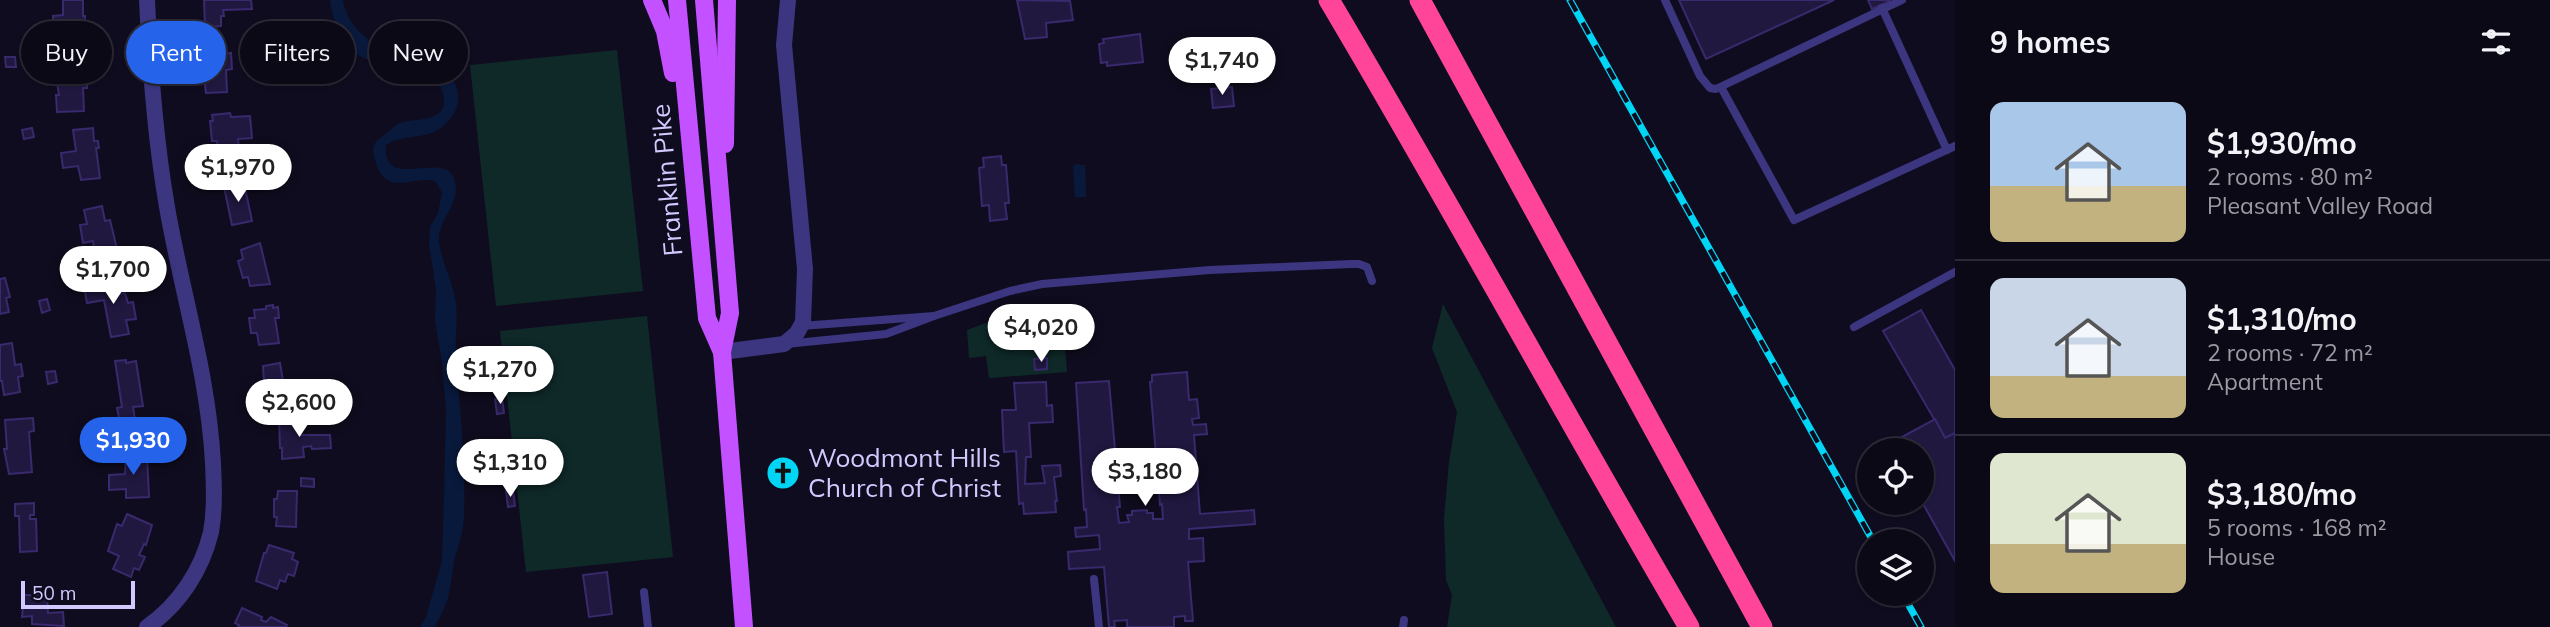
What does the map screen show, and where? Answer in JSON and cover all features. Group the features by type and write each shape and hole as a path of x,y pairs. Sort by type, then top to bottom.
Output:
{"highway":[{"path":"1329,0 1689,627"},
{"path":"1420,0 1762,627"},
{"path":"1689,492 1773,627"}],"main road":[{"path":"652,0 662,21 667,41 696,213"},
{"name":"Franklin Pike","path":"677,0 707,318 722,352"},
{"name":"Franklin Pike","path":"704,0 730,313 722,352 744,627"},
{"path":"722,211 727,97 727,0"}],"street":[{"path":"146,627 169,610 190,583 208,543 213,520 214,492 212,447 201,358 167,209 156,132 147,0"},
{"path":"722,352 783,344 792,338 801,326 806,269 784,45 788,0"}],"lane":[{"path":"1665,0 1700,76 1710,88 1721,89 1902,0"},
{"path":"1721,89 1794,220 1951,148 1882,8"},
{"path":"783,344 886,334 1027,287 1210,270 1350,264 1367,267 1372,281"},
{"path":"1854,327 1955,272"},
{"path":"801,326 934,316"},
{"path":"1094,579 1099,627"},
{"path":"645,593 648,627"}],"green space":[{"path":"617,50 643,291 496,306 470,65"},
{"path":"1443,304 1616,627 1447,627 1452,595 1446,580 1444,519 1457,412 1432,348"},
{"path":"1062,310 1067,372 989,378 986,356 969,358 967,330 997,319"},
{"path":"647,316 673,557 526,572 500,331"}],"water":[{"path":"330,0 343,0 351,21 335,21"},
{"path":"355,26 369,39 369,60 355,52"},
{"path":"439,84 455,84 458,93 452,116 442,127 429,134 399,139 386,145 388,160 395,167 444,169 452,175 456,188 453,202 441,228 439,242 457,309 456,345 464,521 444,609 435,627 420,627 426,617 442,561 446,411 435,320 436,291 429,244 430,227 438,213 442,193 436,182 431,180 397,183 384,178 379,171 373,149 378,139 397,125 427,119 439,113 443,107"},
{"path":"1075,164 1085,165 1086,197 1075,197"}],"building":[{"path":"63,0 83,0 85,21 53,21 53,16 63,15"},
{"path":"204,0 251,0 252,9 223,10 221,21 205,21"},
{"path":"1017,0 1070,1 1073,20 1046,23 1047,37 1025,39"},
{"path":"1679,0 1834,0 1706,59"},
{"path":"1868,0 1890,0 1890,1 1872,9"},
{"path":"1140,34 1143,62 1107,66 1107,62 1101,63 1099,44 1104,43 1103,39"},
{"path":"231,53 232,69 226,70 226,54"},
{"path":"5,57 15,57 16,67 6,67"},
{"path":"226,70 227,92 206,93 205,84 226,84"},
{"path":"57,84 87,84 87,88 83,88 84,111 57,112 56,95 59,95"},
{"path":"1232,87 1234,106 1213,108 1211,89"},
{"path":"230,113 231,117 250,116 252,138 238,139 240,158 219,161 217,141 212,141 210,121 213,121 212,115"},
{"path":"32,128 34,137 24,139 22,130"},
{"path":"93,128 94,141 98,141 99,148 96,148 100,178 81,180 78,166 63,168 61,153 76,151 73,130"},
{"path":"1001,156 1002,165 1006,165 1009,203 1005,203 1007,219 990,221 989,205 982,206 979,168 984,167 983,158"},
{"path":"244,183 252,221 232,225 224,187"},
{"path":"102,206 105,221 110,220 117,249 116,252 95,256 93,241 83,243 80,225 87,224 84,210"},
{"path":"260,243 270,284 250,286 248,277 243,278 238,261 243,259 241,250"},
{"path":"5,278 10,297 6,298 9,312 0,314 0,279"},
{"path":"116,280 118,294 125,293 128,303 133,302 136,319 126,320 129,334 111,337 104,300 87,303 84,287"},
{"path":"47,299 50,310 42,313 39,301"},
{"path":"273,305 273,308 278,307 279,318 275,318 279,343 259,345 257,333 251,333 249,318 255,318 254,310"},
{"path":"1921,310 1955,370 1955,433 1945,438 1883,331"},
{"path":"12,343 15,365 21,364 23,376 18,377 20,392 4,395 0,381 0,345"},
{"path":"1047,358 1047,369 1035,370 1034,359"},
{"path":"126,360 126,363 136,361 143,406 133,407 135,420 120,423 117,408 122,407 115,361"},
{"path":"280,363 286,399 268,402 266,390 262,391 261,384 264,383 263,366"},
{"path":"55,371 57,382 48,384 46,372"},
{"path":"1187,372 1189,400 1197,399 1199,418 1192,419 1193,425 1206,424 1207,434 1194,435 1200,514 1254,510 1255,524 1189,529 1189,539 1203,538 1204,561 1188,562 1193,621 1185,621 1185,616 1174,617 1174,627 1127,627 1127,620 1114,621 1115,627 1109,627 1104,567 1069,569 1068,552 1100,549 1099,535 1076,537 1075,528 1087,527 1076,383 1109,381 1120,507 1117,507 1119,523 1129,522 1127,515 1132,515 1132,511 1147,510 1147,513 1153,513 1153,519 1163,519 1150,382 1152,375"},
{"path":"1046,382 1047,406 1052,405 1053,422 1029,423 1031,457 1026,457 1025,484 1045,483 1042,466 1060,465 1061,476 1054,477 1056,512 1024,514 1023,503 1019,504 1016,451 1004,452 1002,410 1016,410 1014,383"},
{"path":"502,398 504,413 497,414 495,399"},
{"path":"33,418 34,431 29,432 32,472 9,474 4,449 7,449 5,420"},
{"path":"299,418 300,435 330,435 331,448 303,447 304,457 282,459 279,419"},
{"path":"1935,419 1945,438 1955,433 1955,561 1929,515 1934,515 1934,438 1900,438"},
{"path":"141,452 141,455 147,455 149,497 126,498 126,489 109,490 109,475 125,474 126,453"},
{"path":"301,478 314,479 314,487 301,486"},
{"path":"278,491 297,491 296,527 276,526 274,499 277,499"},
{"path":"506,491 513,491 515,506 508,507"},
{"path":"34,503 34,515 30,515 30,519 36,519 37,551 20,552 19,516 15,516 15,504"},
{"path":"127,514 152,525 146,545 144,544 139,555 145,557 139,570 134,568 131,577 113,569 119,556 108,551 117,524 122,526"},
{"path":"269,545 294,553 292,559 298,562 294,576 288,574 285,582 280,580 277,589 256,581"},
{"path":"607,572 612,614 589,617 583,575"},
{"path":"24,595 47,595 48,613 63,612 64,626 32,624 32,616 22,617"},
{"path":"242,608 262,617 261,620 266,622 271,617 287,625 238,627 235,623"}],"railway":[{"path":"1570,0 1866,529"},
{"path":"1909,606 1921,627"}],"place":[{"name":"Woodmont Hills Church of Christ","path":"783,473"}]}
